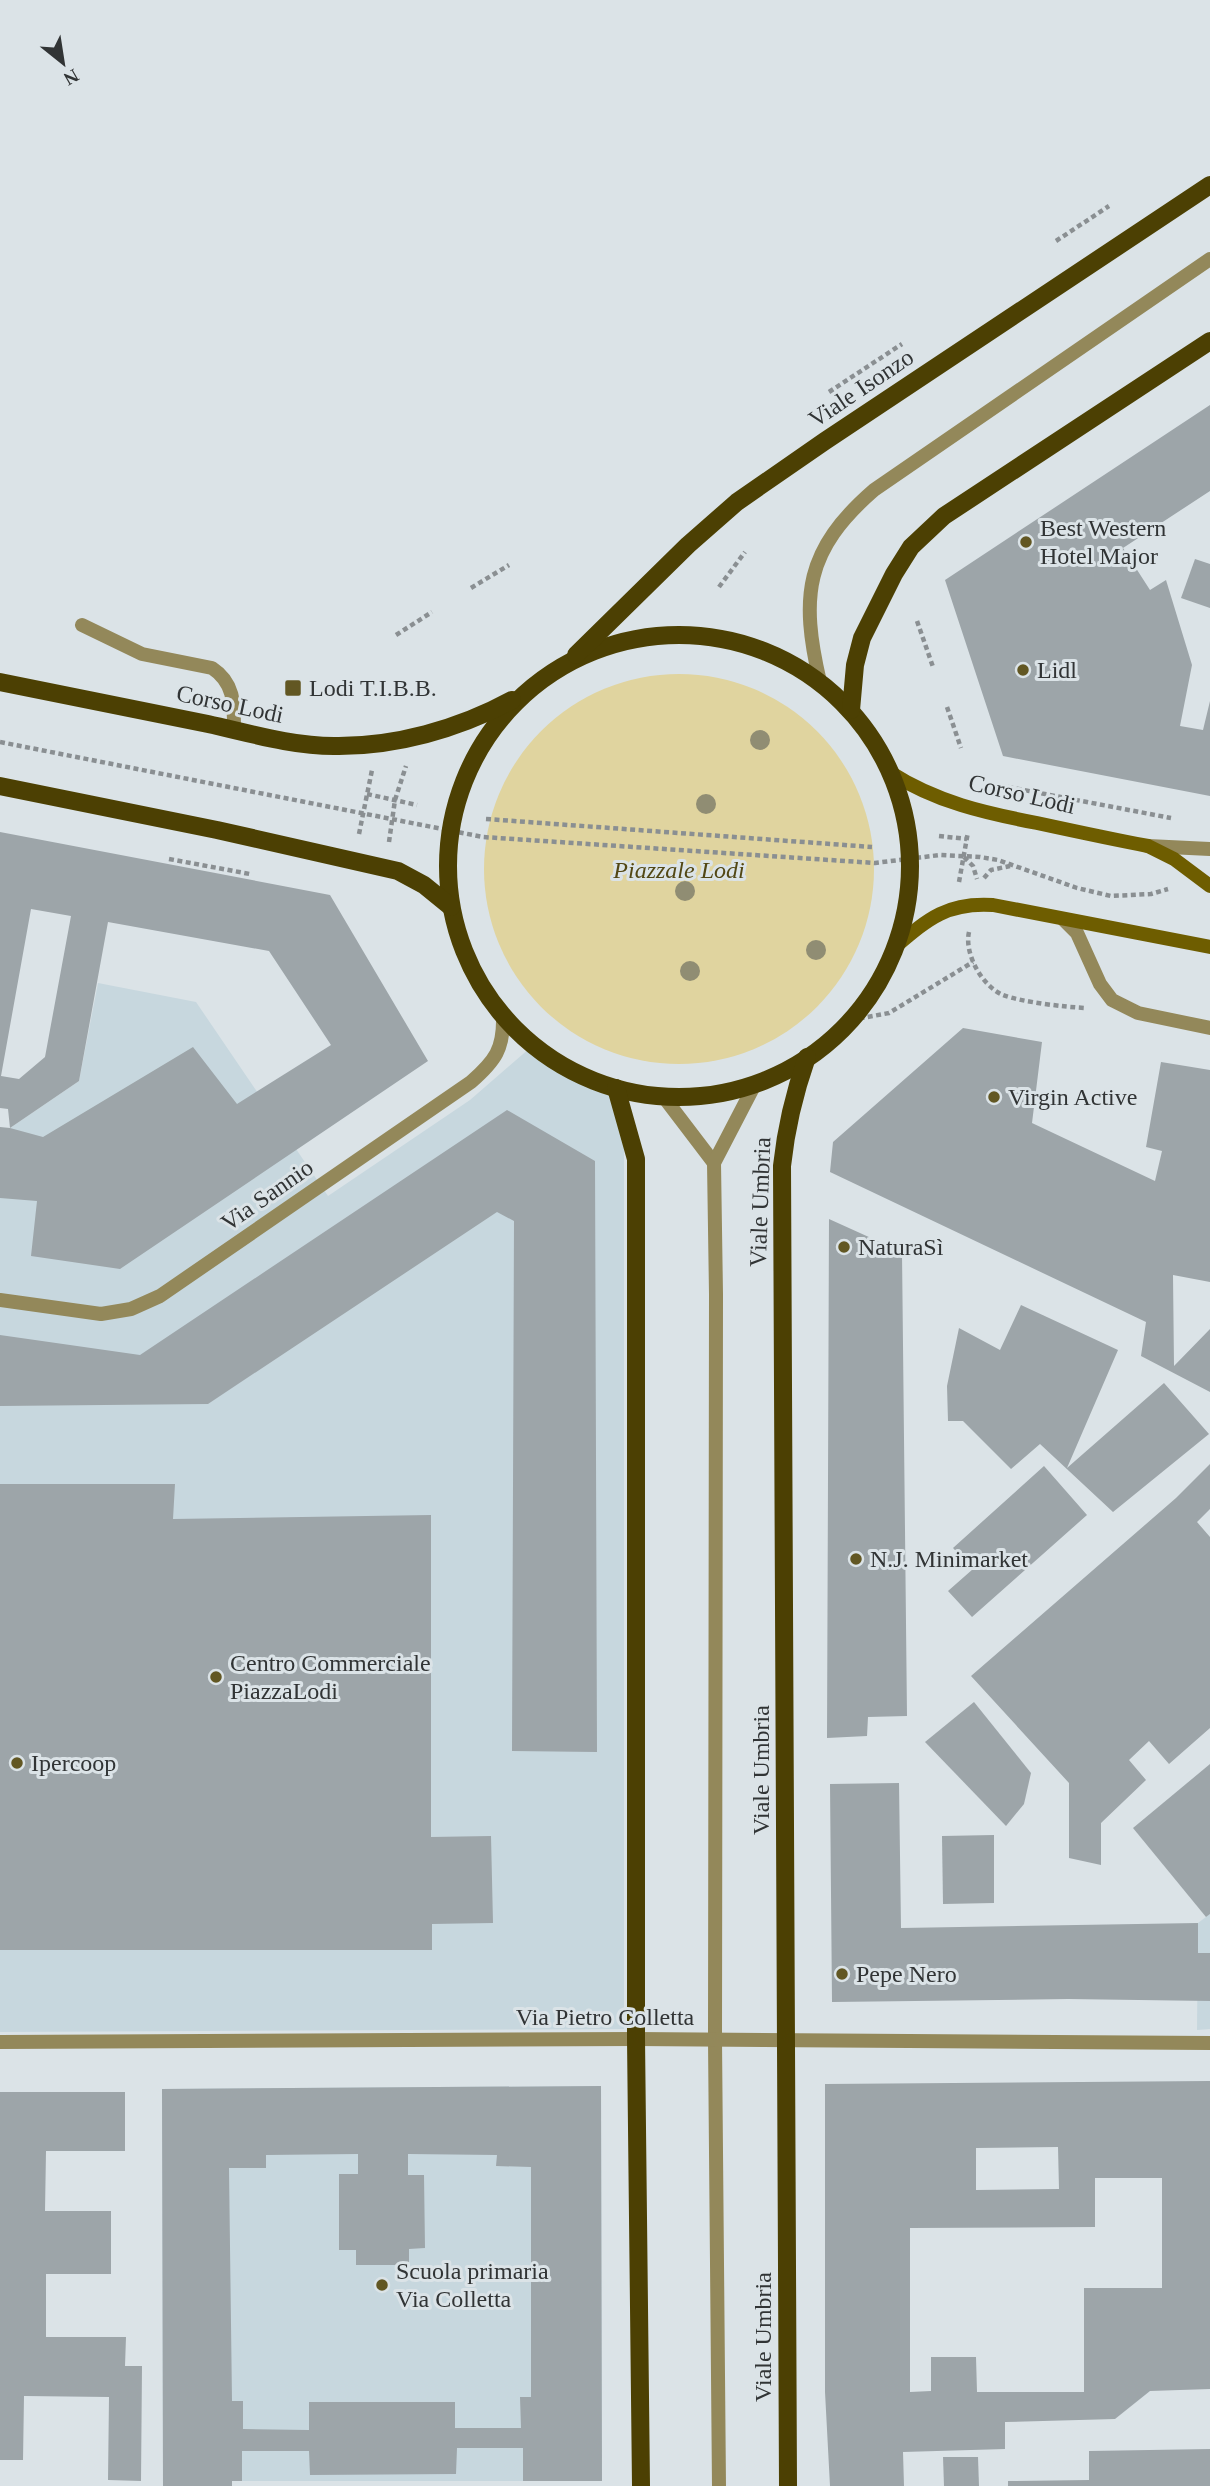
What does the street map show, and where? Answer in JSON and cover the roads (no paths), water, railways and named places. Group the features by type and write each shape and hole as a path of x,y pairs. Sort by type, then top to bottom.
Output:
{"main road":[{"name":"Viale Isonzo","path":"566,664 688,545 737,502 1210,185"},
{"path":"851,710 852,685 862,638 894,574 911,547 944,516 1210,341"},
{"path":"686,634 750,645 784,659 820,682 851,710 876,744 891,773 905,811 911,859 908,903 895,947 876,986 851,1020 831,1040 807,1057 755,1084 715,1094 663,1096 616,1088 556,1062 523,1037 503,1016 479,982 459,940 451,907 447,869 450,830 459,795 471,765 499,722 527,691 566,664 628,640 652,636 686,634"},
{"name":"Corso Lodi","path":"0,682 282,740 332,746 378,743 439,730 495,709 527,691"},
{"name":"Corso Lodi","path":"891,773 939,799 973,810 1148,846 1174,859 1210,886"},
{"path":"0,786 217,830 397,871 424,885 451,907"},
{"path":"895,947 936,914 963,906 993,905 1210,947"},
{"name":"Viale Umbria","path":"788,2486 782,1166 785,1130 807,1057"},
{"path":"616,1088 636,1159 636,2039 641,2486"}],"street":[{"path":"820,682 812,650 809,619 813,574 817,558 856,506 874,490 1210,259"},
{"path":"82,625 142,654 212,668 218,672 230,688 234,730"},
{"name":"Corso Lodi","path":"1148,846 1210,849"},
{"path":"1064,920 1077,933 1100,984 1112,1000 1138,1013 1210,1028"},
{"name":"Via Sannio","path":"0,1300 101,1314 131,1309 160,1296 471,1083 488,1068 502,1044 503,1016"},
{"name":"Viale Umbria","path":"719,2486 715,2040 716,1294 713,1163 755,1084"},
{"name":"Viale Umbria","path":"663,1096 713,1163"},
{"name":"Via Pietro Colletta","path":"0,2042 636,2039 1210,2043"}],"place":[{"name":"Best Western Hotel Major","path":"1026,542"},
{"name":"Lidl","path":"1023,670"},
{"name":"Lodi T.I.B.B.","path":"293,688"},
{"name":"Virgin Active","path":"994,1097"},
{"name":"NaturaSì","path":"844,1247"},
{"name":"N.J. Minimarket","path":"856,1559"},
{"name":"Centro Commerciale PiazzaLodi","path":"216,1677"},
{"name":"Ipercoop","path":"17,1763"},
{"name":"Pepe Nero","path":"842,1974"},
{"name":"Scuola primaria Via Colletta","path":"382,2285"}],"park label":[{"name":"Piazzale Lodi","path":"679,870"}]}
